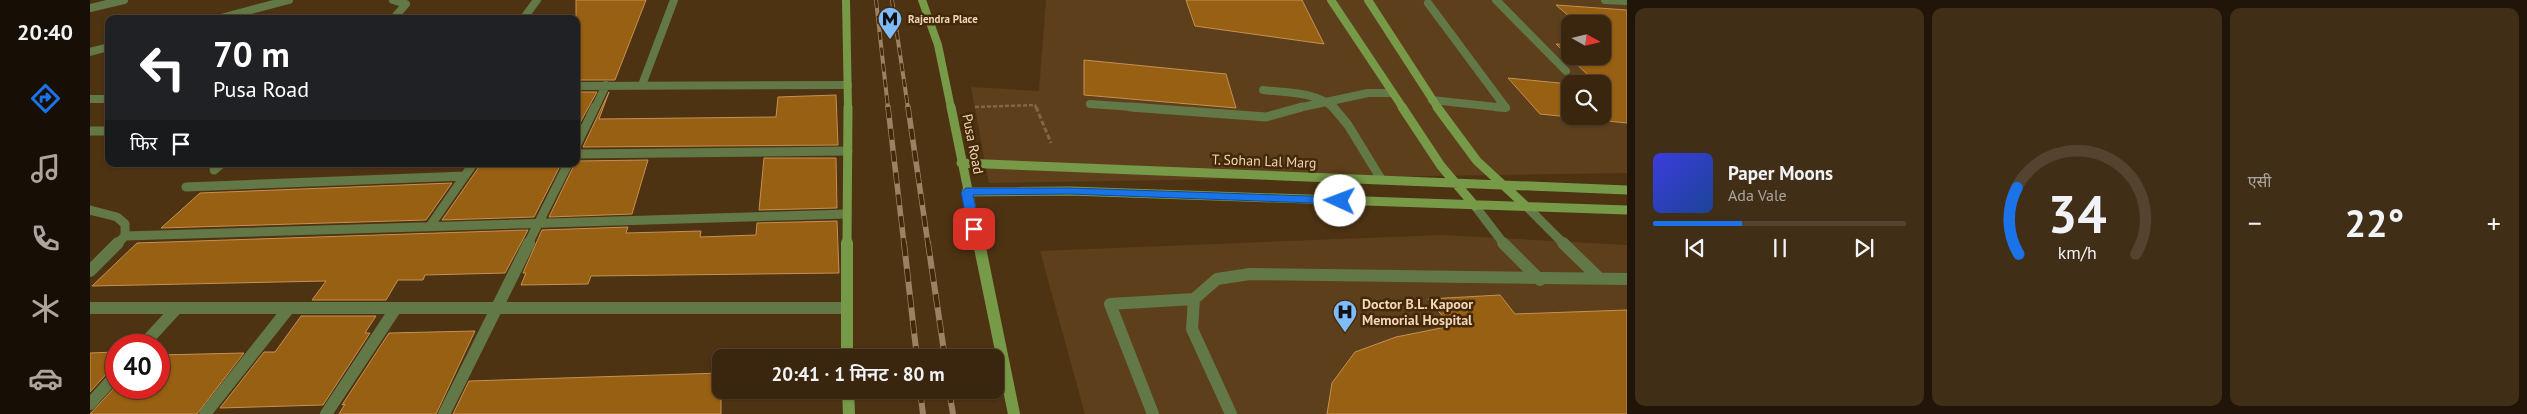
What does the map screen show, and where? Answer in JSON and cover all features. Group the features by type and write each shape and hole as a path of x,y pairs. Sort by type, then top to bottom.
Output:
{"street":[{"path":"90,8 124,0"},
{"path":"232,15 290,0"},
{"path":"393,0 406,4 397,15"},
{"path":"526,15 538,0"},
{"path":"642,86 674,0"},
{"path":"846,0 848,85 847,349"},
{"name":"Pusa Road","path":"922,0 938,45 966,192 1014,414"},
{"path":"1331,0 1441,166 1504,244 1540,280"},
{"path":"1368,0 1432,100 1477,161 1600,279"},
{"path":"1496,0 1566,71"},
{"path":"1605,0 1627,2"},
{"path":"1428,3 1506,108 1432,100"},
{"path":"90,52 105,48"},
{"path":"580,138 606,85"},
{"path":"580,86 848,85"},
{"path":"1263,90 1324,101 1337,109 1381,179"},
{"path":"1090,104 1266,117 1324,101 1368,93 1393,93"},
{"path":"90,99 105,99"},
{"path":"90,131 105,131"},
{"path":"580,154 848,151"},
{"name":"T. Sohan Lal Marg","path":"961,163 1627,190"},
{"path":"430,226 471,167"},
{"path":"444,414 498,309 567,167"},
{"path":"186,187 465,176"},
{"path":"966,192 1070,191 1627,210"},
{"path":"90,210 117,217 125,224 125,236"},
{"path":"90,271 125,236 847,214"},
{"path":"1153,414 1110,304 1194,299 1217,279 1250,274 1540,280 1627,279"},
{"path":"1194,299 1192,329 1231,414"},
{"path":"90,308 846,308"},
{"path":"153,334 177,308"},
{"path":"205,414 289,308"},
{"path":"326,414 396,308"},
{"path":"90,404 105,387"},
{"path":"848,399 849,414"}],"path":[{"path":"950,108 1035,105 1060,167"}],"shaded area":[{"path":"1046,0 1627,0 1627,173 989,183 971,87 1039,91"},
{"name":"Doctor B.L. Kapoor Memorial Hospital","path":"1442,235 1627,245 1627,414 1085,414 1040,251"}],"building":[{"path":"576,0 646,0 615,80 580,80 580,15 576,15"},
{"path":"1186,0 1302,0 1324,44 1195,26"},
{"path":"1556,5 1627,10 1627,123 1611,121 1611,75 1588,75 1578,65 1611,65 1611,15 1568,15"},
{"path":"1084,60 1226,74 1236,108 1084,95"},
{"path":"1508,78 1561,83 1561,116 1540,114"},
{"path":"580,92 597,92 580,123"},
{"path":"609,92 599,119 776,117 778,97 836,95 838,145 583,147"},
{"path":"764,158 836,158 837,208 759,210"},
{"path":"648,160 632,214 549,217 573,167 580,167 580,161"},
{"path":"479,167 559,167 534,217 442,220"},
{"path":"452,183 426,220 161,228 200,193"},
{"path":"837,221 839,273 591,276 588,284 521,285 526,273 523,273 542,230 628,227 626,233 701,231 700,237 756,235 757,223"},
{"path":"528,230 505,273 425,275 423,280 398,280 386,300 312,300 326,281 92,286 137,243"},
{"path":"1500,295 1515,314 1627,310 1627,414 1327,414 1332,383 1355,352 1396,337 1451,326 1428,299"},
{"path":"301,316 376,316 365,333 370,333 323,405 220,408 264,352 275,352"},
{"path":"475,331 436,414 339,414 345,404 342,405 389,333"},
{"path":"105,352 105,376 90,392 90,353"},
{"path":"244,353 197,414 90,414 105,398 170,399 170,355"},
{"path":"712,373 712,399 721,399 721,414 453,414 469,381"}],"railway":[{"path":"876,0 888,108"},
{"path":"892,0 908,108"},
{"path":"888,107 904,244"},
{"path":"908,107 928,244"},
{"path":"904,243 916,349"},
{"path":"928,243 944,349"},
{"path":"921,399 923,414"},
{"path":"950,399 953,414"}],"place":[{"name":"Rajendra Place","path":"890,40"},
{"name":"Doctor B.L. Kapoor Memorial Hospital","path":"1345,333"}],"route":[{"path":"974,229 966,192 1070,191 1340,201"}]}
